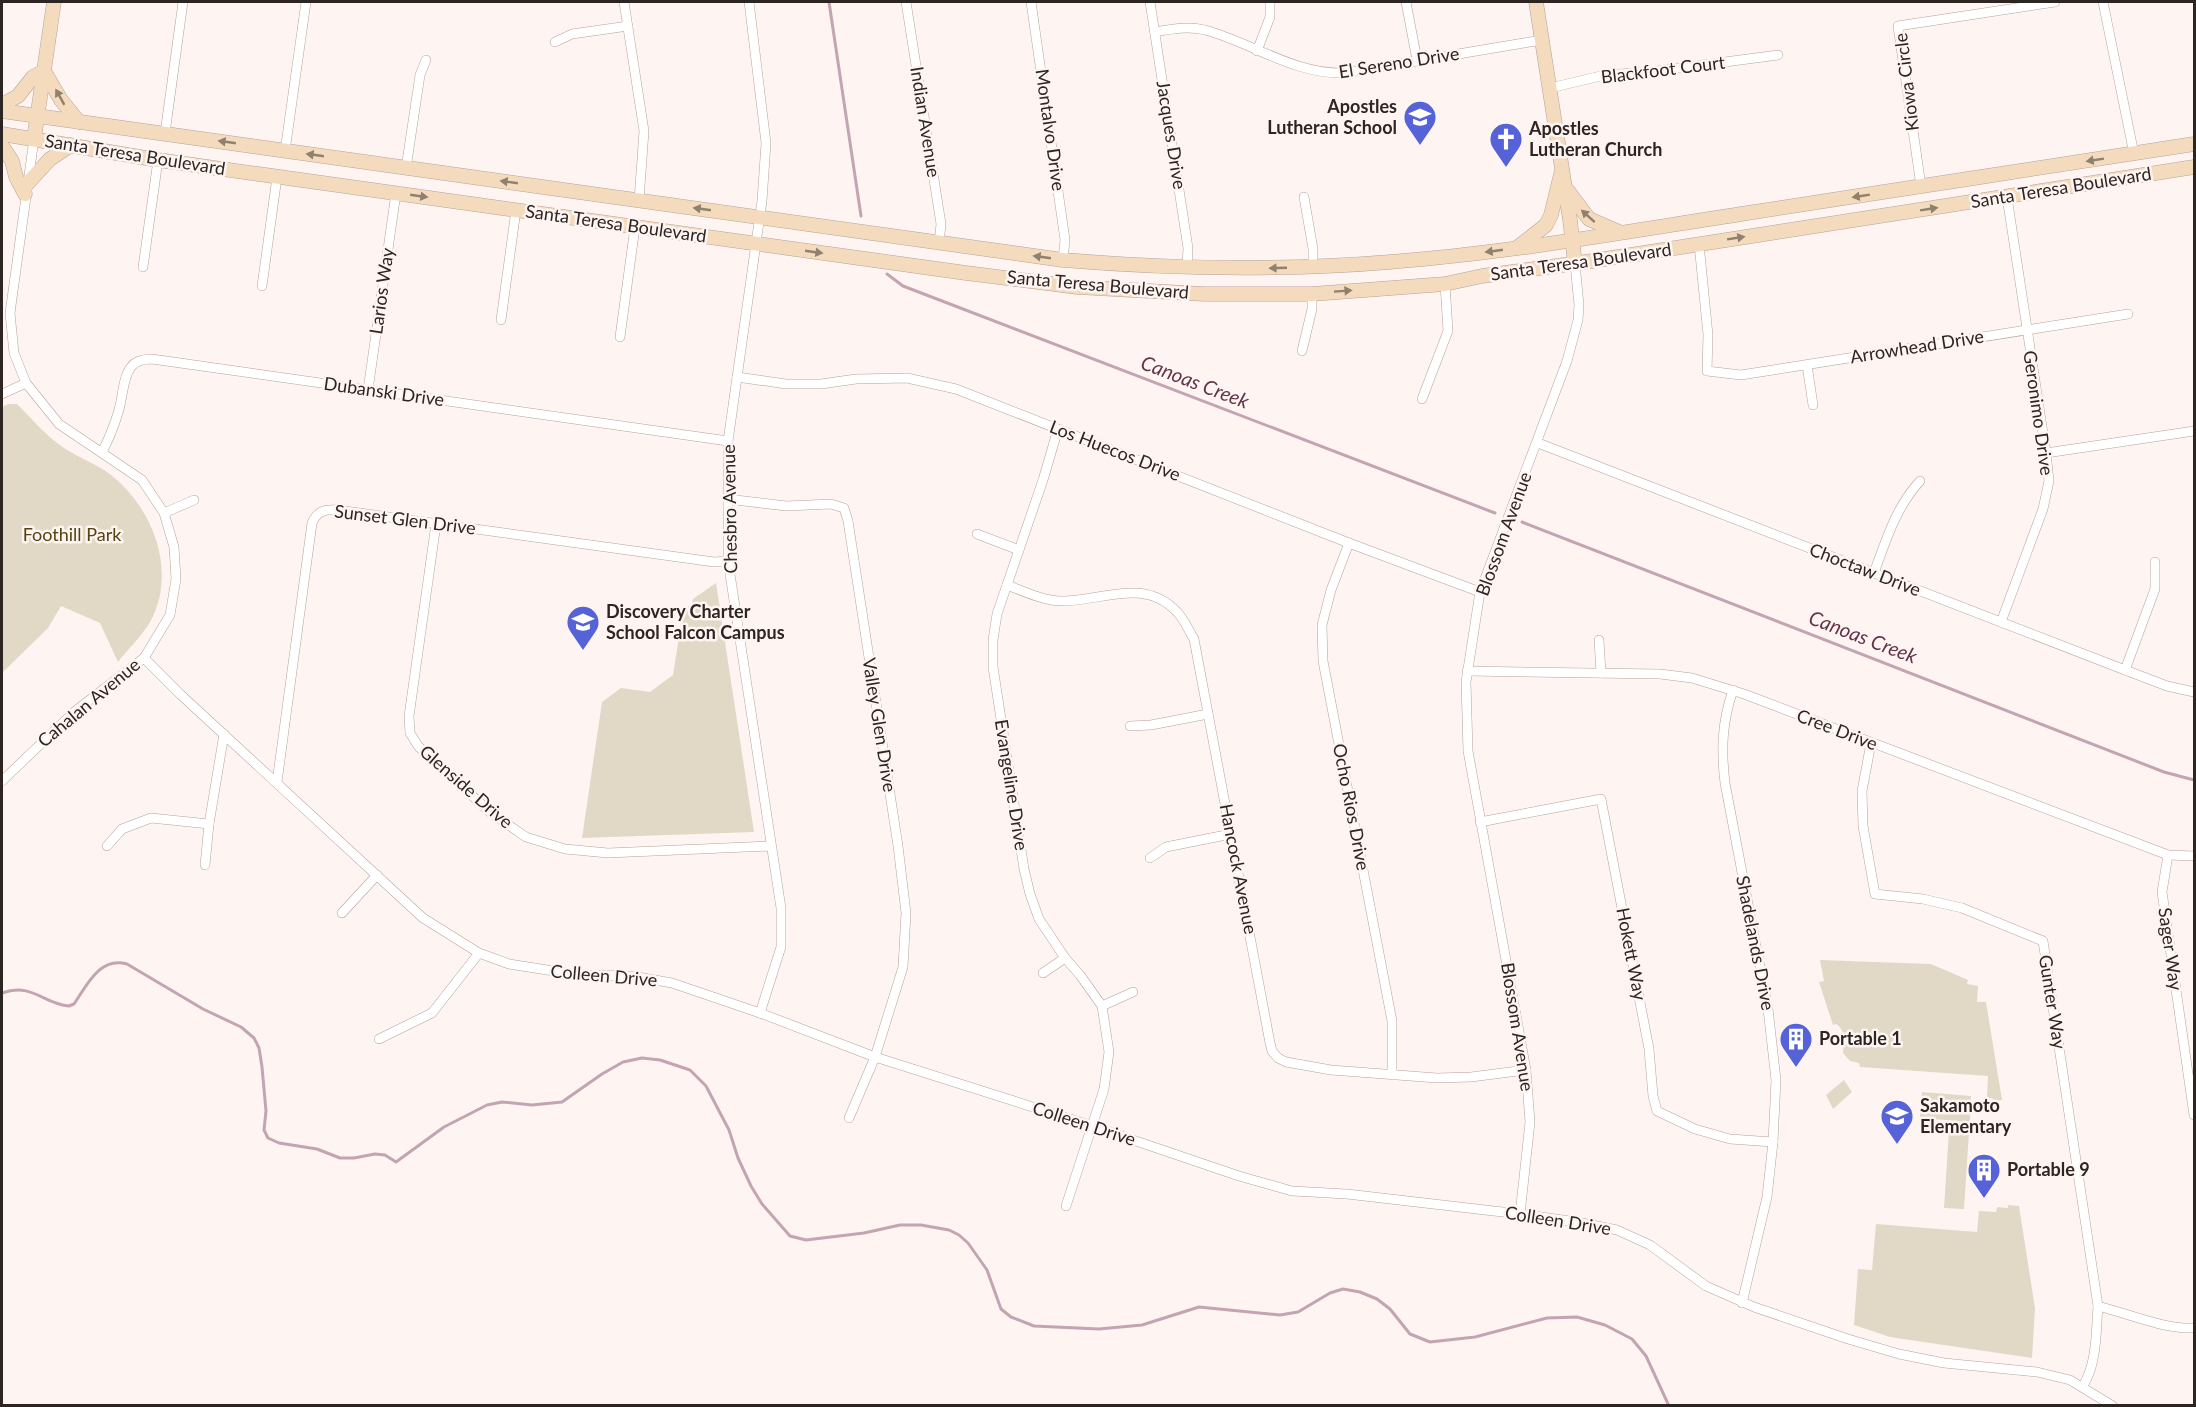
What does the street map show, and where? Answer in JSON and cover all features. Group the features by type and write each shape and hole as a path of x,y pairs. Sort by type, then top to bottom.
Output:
{"main road":[{"name":"Cahalan Avenue","path":"34,139 54,2"},
{"name":"Blossom Avenue","path":"1536,2 1575,264"},
{"path":"2,105 18,96 33,77 44,70 61,100 79,122"},
{"name":"Santa Teresa Boulevard","path":"2,111 1064,260 1187,268 1313,267 1392,262 1516,248 2194,144"},
{"name":"Santa Teresa Boulevard","path":"2,134 158,160 1077,287 1204,294 1312,294 1445,284 2194,167"},
{"path":"2,146 12,161 16,177 26,189 50,159 71,145"},
{"path":"1516,248 1546,225 1551,215 1562,169"},
{"path":"1565,187 1589,219 1621,232"}],"street":[{"path":"165,133 183,2"},
{"path":"285,150 306,2"},
{"path":"624,2 644,131 639,200"},
{"name":"Chesbro Avenue","path":"748,2 765,143 760,218 728,441 727,499 728,561 782,908 781,947 760,1013"},
{"name":"Indian Avenue","path":"906,2 941,224 939,243"},
{"name":"Montalvo Drive","path":"1031,2 1065,240 1064,260"},
{"name":"Jacques Drive","path":"1150,2 1188,248 1187,268"},
{"path":"1257,51 1269,17 1270,2"},
{"path":"1406,2 1417,60"},
{"name":"Kiowa Circle","path":"1921,186 1898,26 2055,2"},
{"path":"2103,2 2134,154"},
{"path":"555,42 572,34 628,26"},
{"name":"El Sereno Drive","path":"1155,32 1183,27 1205,30 1297,66 1325,74 1345,73 1542,40"},
{"name":"Blackfoot Court","path":"1550,88 1605,75 1649,72 1778,55"},
{"path":"406,168 420,75 426,60"},
{"name":"Cahalan Avenue","path":"2,781 74,712 144,658 170,615 176,579 174,547 164,513 142,480 59,424 26,383 14,353 10,313 34,139"},
{"path":"143,267 158,160"},
{"path":"262,285 278,177"},
{"name":"Larios Way","path":"368,390 396,193"},
{"name":"Geronimo Drive","path":"2001,622 2043,509 2049,481 2007,196"},
{"path":"1304,197 1313,249 1313,267"},
{"path":"501,320 516,210"},
{"path":"620,337 635,227"},
{"name":"Arrowhead Drive","path":"1699,244 1707,335 1707,371 1741,375 2128,314"},
{"name":"Blossom Avenue","path":"1520,1214 1530,1122 1526,1070 1468,751 1467,671 1480,592 1538,443 1567,361 1578,320 1579,305 1575,264"},
{"path":"1422,399 1448,331 1445,284"},
{"path":"1302,351 1312,308 1312,294"},
{"name":"Dubanski Drive","path":"102,452 111,435 119,411 127,375 132,366 141,360 152,358 728,441"},
{"path":"1807,365 1813,405"},
{"name":"Los Huecos Drive","path":"737,377 786,384 907,378 956,389 1480,592"},
{"path":"2,394 26,383"},
{"name":"Evangeline Drive","path":"1058,429 997,614 993,640 993,667 1022,857 1030,894 1039,919 1065,958 1102,1006 1109,1052 1104,1089 1065,1206"},
{"path":"2046,453 2194,431"},
{"name":"Choctaw Drive","path":"1538,443 2167,686 2194,692"},
{"path":"1874,573 1896,514 1909,493 1920,481"},
{"name":"Valley Glen Drive","path":"727,499 786,506 831,504 844,508 848,521 898,846 906,913 903,968 875,1057"},
{"path":"164,513 194,500"},
{"name":"Sunset Glen Drive","path":"277,782 312,523 321,511 329,509 714,562 728,561"},
{"name":"Glenside Drive","path":"436,524 409,716 410,733 418,746 491,813 526,837 565,849 608,854 771,846"},
{"path":"977,534 1019,550"},
{"name":"Ocho Rios Drive","path":"1349,543 1331,590 1322,625 1323,661 1392,1021 1392,1075"},
{"path":"2125,670 2155,589 2155,562"},
{"name":"Hancock Avenue","path":"1007,585 1059,601 1089,599 1124,591 1155,596 1176,611 1194,639 1272,1051 1278,1058 1286,1062 1331,1070 1392,1075 1470,1077 1526,1070"},
{"path":"1599,640 1601,673"},
{"name":"Colleen Drive","path":"144,658 423,918 479,953 509,964 543,971 579,975 632,976 672,983 760,1013 875,1057 1239,1176 1292,1191 1347,1194 1520,1214 1617,1230 1650,1245 1706,1286 1742,1303 1899,1354 1944,1363 2037,1372 2070,1380 2113,1406"},
{"name":"Cree Drive","path":"1467,671 1660,674 1692,678 1732,690 2168,855 2194,855"},
{"name":"Shadelands Drive","path":"1732,690 1723,731 1722,752 1725,783 1768,1009 1776,1080 1767,1197 1742,1303"},
{"path":"1130,726 1151,725 1208,714"},
{"path":"205,865 209,824 224,734"},
{"name":"Gunter Way","path":"1871,743 1862,791 1863,826 1875,894 1923,899 1962,908 2043,940 2098,1306 2096,1344 2089,1376 2083,1386"},
{"name":"Hokett Way","path":"1480,822 1601,799 1649,1049 1653,1096 1657,1111 1695,1129 1730,1139 1773,1142"},
{"path":"107,846 122,829 151,818 209,824"},
{"path":"1150,858 1166,847 1231,834"},
{"name":"Sager Way","path":"2168,855 2162,892 2194,1115"},
{"path":"342,913 377,875"},
{"path":"379,1039 432,1013 479,953"},
{"path":"1043,973 1065,958"},
{"path":"1102,1006 1133,992"},
{"path":"849,1118 875,1057"},
{"path":"2098,1306 2156,1322 2194,1328"}],"green space":[{"name":"Foothill Park","path":"17,404 57,443 111,475 139,505 149,523 157,542 161,562 162,583 158,603 147,627 118,662 100,623 61,606 48,628 2,673 2,407"},
{"path":"716,583 754,832 582,838 602,702 621,688 650,692 673,675 683,611 693,599"},
{"path":"1820,960 1931,964 1968,980 1967,984 1978,986 1977,1002 1986,1002 2002,1100 1994,1101 1992,1098 1987,1098 1988,1076 1860,1067 1859,1063 1850,1061 1843,1053 1843,1033 1836,1024 1833,1025 1819,982 1824,981"},
{"path":"1844,1080 1852,1092 1833,1109 1826,1095"},
{"path":"1922,1092 1971,1096 1970,1122 1920,1118"},
{"path":"1949,1131 1969,1132 1964,1209 1944,1208"},
{"path":"2008,1205 2019,1206 2035,1308 2032,1358 1890,1337 1854,1325 1858,1269 1872,1270 1876,1224 1977,1232 1979,1211 1996,1212 1997,1207 2008,1208"}],"waterway":[{"name":"Canoas Creek","path":"829,2 861,216"},
{"name":"Canoas Creek","path":"887,274 903,286 1495,513"},
{"name":"Canoas Creek","path":"1522,522 2164,772 2194,780"},
{"path":"2,993 21,990 69,1006 74,1004 89,981 102,968 109,964 127,964 203,1009 241,1027 254,1038 259,1048 262,1067 266,1111 264,1130 268,1138 279,1143 317,1149 340,1158 375,1154 385,1155 396,1162 444,1127 487,1105 502,1102 532,1105 562,1102 623,1062 642,1058 660,1060 690,1070 706,1086 729,1130 738,1158 751,1186 762,1204 790,1236 806,1240 864,1233 900,1225 921,1225 949,1230 968,1243 987,1270 1001,1309 1011,1317 1034,1326 1099,1329 1142,1325 1199,1307 1280,1315 1298,1312 1330,1293 1343,1289 1360,1292 1377,1299 1390,1309 1410,1334 1430,1342 1475,1337 1547,1318 1577,1317 1605,1325 1632,1339 1646,1356 1669,1406"}],"place":[{"name":"Apostles Lutheran School","path":"1420,146"},
{"name":"Apostles Lutheran Church","path":"1506,168"},
{"name":"Discovery Charter School Falcon Campus","path":"583,651"},
{"name":"Portable 1","path":"1796,1068"},
{"name":"Sakamoto Elementary","path":"1897,1145"},
{"name":"Portable 9","path":"1984,1199"}]}
